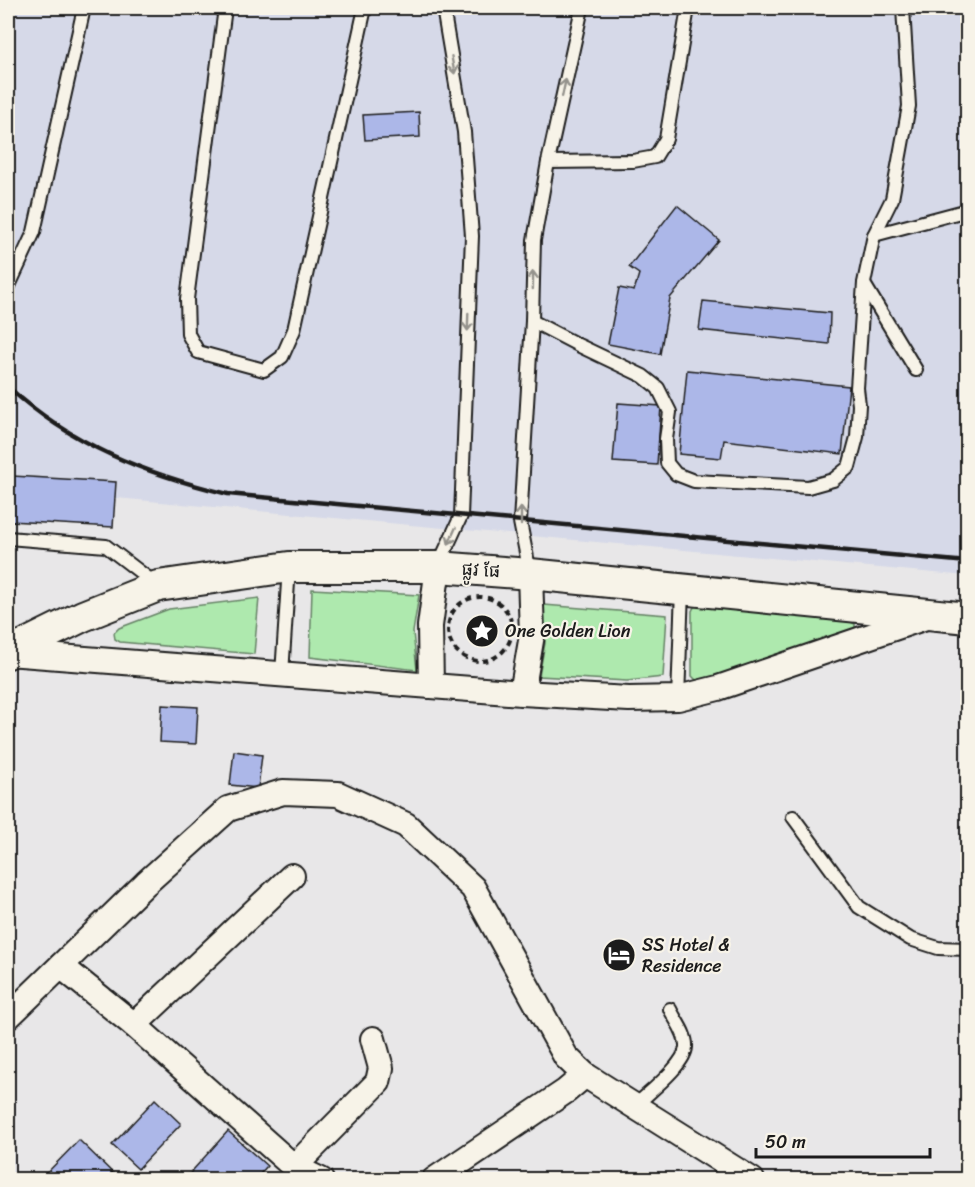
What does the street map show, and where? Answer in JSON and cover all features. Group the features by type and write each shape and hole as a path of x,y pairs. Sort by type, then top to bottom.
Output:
{"street":[{"name":"ផ្លូវ ផែ","path":"8,653 83,616 158,586 289,567 438,567 530,574 968,618"},
{"path":"431,686 430,626 438,567"},
{"path":"522,693 532,635 530,574"},
{"path":"8,653 522,693 629,699 678,698 718,688 933,615"},
{"path":"8,1017 228,809 283,792 338,794 406,825 473,888 566,1057 585,1075 752,1179"},
{"path":"134,1025 291,876"},
{"path":"61,966 134,1025 294,1167 321,1179"},
{"path":"294,1167 378,1082 381,1068 373,1039"},
{"path":"434,1179 566,1091 585,1075"}],"lane":[{"path":"8,288 34,232 84,8"},
{"path":"225,8 187,299 188,334 198,352 264,370 282,357 294,330 365,8"},
{"path":"438,567 461,516 472,236 464,132 443,8"},
{"path":"530,574 520,522 532,321 534,240 548,162 582,8"},
{"path":"548,162 633,161 655,157 666,138 688,8"},
{"path":"532,321 643,376 658,388 670,412 666,439 667,463 676,474 694,481 808,487 833,480 849,467 857,437 859,405 857,388 864,283 874,236 892,199 909,106 903,8"},
{"path":"874,236 968,210"},
{"path":"864,283 916,370"},
{"path":"8,538 106,546 158,586"},
{"path":"282,674 289,567"},
{"path":"678,698 682,590"},
{"path":"793,817 859,907 910,939 938,948 968,949"},
{"path":"635,1106 683,1059 686,1046 684,1037 669,1009"}],"path":[{"path":"481,597 501,605 508,614 513,627 512,638 506,649 487,661 465,658 456,651 449,639 448,628 451,615 458,606 470,599 481,597"}],"shaded area":[{"path":"8,8 967,8 967,576 8,488"}],"green space":[{"path":"312,589 419,595 413,632 417,670 310,657"},
{"path":"259,598 254,654 120,642 115,639 114,633 119,628 169,609"},
{"path":"544,605 667,615 663,677 627,681 539,676 545,643"},
{"path":"698,606 846,620 855,624 855,627 849,633 701,681 692,676 692,611"}],"building":[{"path":"419,112 420,137 365,140 363,115"},
{"path":"677,205 719,240 670,298 660,354 608,344 619,288 634,291 639,274 629,267"},
{"path":"703,301 830,313 829,344 699,330"},
{"path":"687,370 849,386 842,454 724,440 721,458 679,454"},
{"path":"618,403 661,406 657,465 613,462"},
{"path":"12,476 116,482 113,527 10,521"},
{"path":"162,705 198,707 196,744 160,742"},
{"path":"234,751 262,755 258,788 230,785"},
{"path":"155,1099 181,1124 138,1169 112,1145"},
{"path":"228,1131 267,1166 255,1180 184,1180"},
{"path":"79,1140 120,1180 40,1180"}],"railway":[{"path":"8,387 58,425 111,455 168,477 228,494 968,562"}],"place":[{"name":"One Golden Lion","path":"482,631"},
{"name":"SS Hotel & Residence","path":"619,955"}]}
